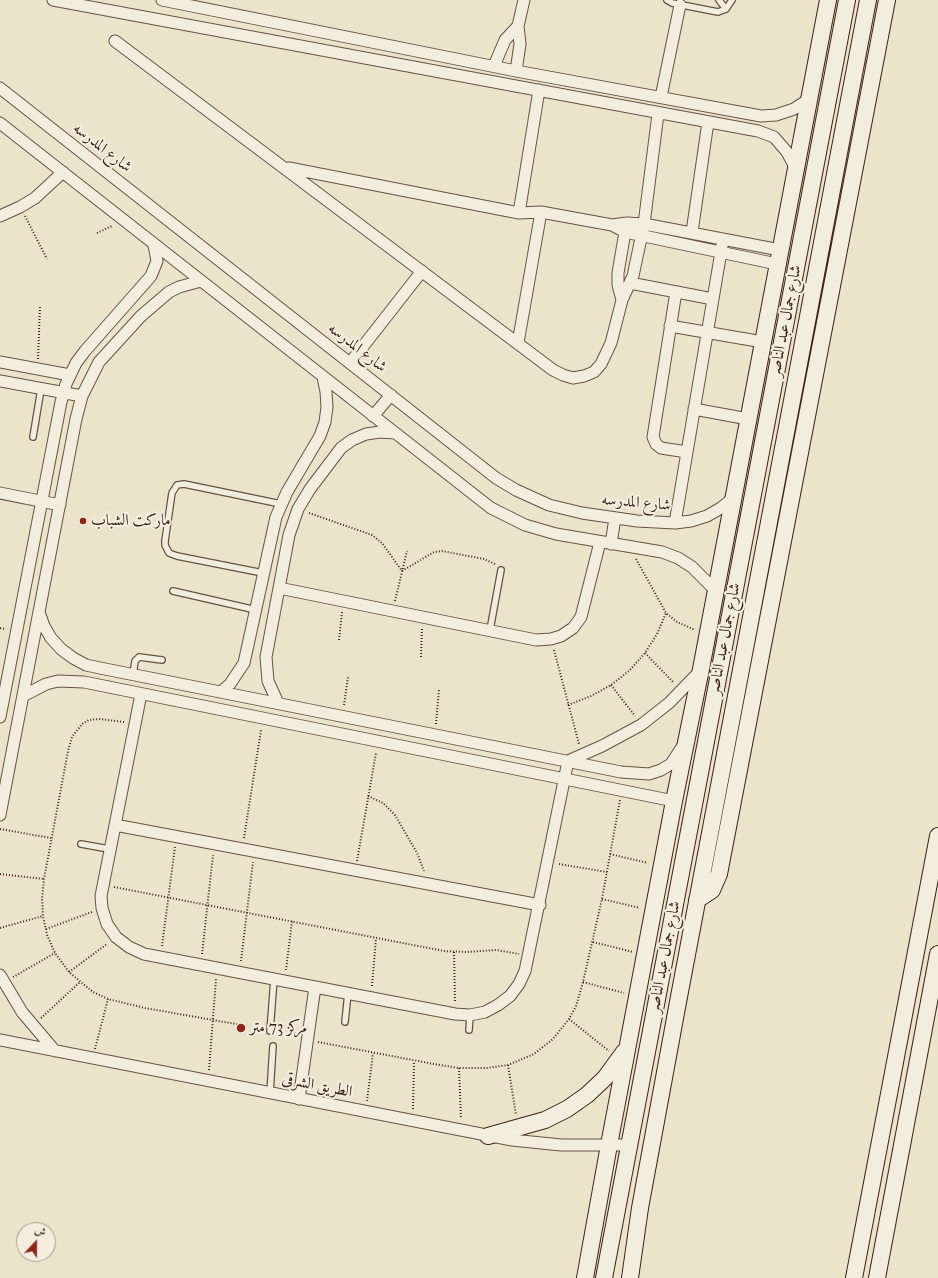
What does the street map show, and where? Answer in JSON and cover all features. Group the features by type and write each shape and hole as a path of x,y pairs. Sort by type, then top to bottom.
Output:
{"main road":[{"path":"585,1278 674,801 708,635 828,0"},
{"path":"833,0 846,6"},
{"name":"شارع جمال عبد الناصر","path":"630,1278 640,1208 678,1002 868,0"},
{"path":"697,900 712,890 719,874 887,0"},
{"name":"شارع جمال عبد الناصر","path":"604,1278 836,52 846,6"},
{"path":"817,59 836,52"},
{"path":"858,56 875,59"},
{"path":"803,343 820,346"},
{"path":"752,608 769,612"},
{"path":"854,1278 938,836"},
{"path":"877,1278 938,954"},
{"path":"655,1005 658,1000 663,998 678,1002"},
{"path":"488,1136 545,1120 567,1109 587,1095 605,1078 620,1059 628,1045"},
{"path":"895,1062 917,1066"}],"street":[{"path":"53,0 239,33 658,114 758,131 774,137 787,152 796,169"},
{"path":"162,0 516,71 762,116 776,115 794,109 809,99"},
{"path":"516,71 520,44 518,26 524,0"},
{"path":"661,97 680,5"},
{"path":"239,33 241,16"},
{"path":"494,66 505,40 518,26"},
{"path":"115,40 562,376 573,378 594,372 602,364 611,343 622,300 630,283 644,224 658,114"},
{"name":"شارع المدرسه","path":"0,88 496,478 516,490 549,505 582,513 615,518 675,523 691,521 707,516 734,498"},
{"path":"519,213 539,90"},
{"path":"744,129 746,113"},
{"path":"692,232 708,122"},
{"path":"0,123 473,495 511,518 541,530 600,542 662,552 678,558 696,570 716,591"},
{"path":"286,168 519,213 541,212 612,225 626,228 641,236 721,253 779,257"},
{"path":"0,216 20,207 40,194 63,172"},
{"path":"518,343 541,212"},
{"path":"626,228 644,224 692,232 779,257"},
{"path":"622,300 618,285 618,273 626,228"},
{"path":"675,523 723,240"},
{"path":"0,717 63,393 70,376 85,351 151,276 157,261 154,245"},
{"path":"350,363 422,271"},
{"path":"0,815 82,396 99,362 141,316 169,292 179,287 201,281"},
{"path":"630,283 713,299"},
{"path":"676,292 653,437 656,444 661,448 687,452"},
{"path":"670,326 763,342"},
{"path":"0,362 70,376"},
{"path":"221,692 230,684 244,663 272,531 281,504 320,436 325,422 327,407 323,377"},
{"path":"0,381 82,396"},
{"path":"373,416 390,395"},
{"path":"694,409 748,419"},
{"path":"278,703 268,681 266,656 289,535 298,509 310,489 341,448 352,440 366,434 380,432 394,433"},
{"path":"0,493 60,505"},
{"path":"611,544 615,518"},
{"path":"278,588 536,640 551,639 562,636 573,628 581,617 600,542"},
{"path":"39,612 44,626 51,638 61,649 86,665 621,772 649,774 661,770 671,764 679,754 688,735"},
{"path":"97,685 95,678 100,668"},
{"path":"568,761 622,736 641,724 682,691 701,669"},
{"path":"23,696 46,684 71,680 674,801"},
{"path":"141,694 103,885 102,908 107,924 116,937 129,947 144,954 455,1014 470,1015 492,1008 510,996 519,984 530,956 568,761"},
{"path":"115,825 540,905"},
{"path":"2,979 32,1025 55,1051"},
{"path":"299,1099 315,987"},
{"name":"الطريق الشرقى","path":"0,1040 488,1136 536,1143 629,1145"},
{"path":"599,1201 616,1213"}],"lane":[{"path":"667,0 680,5 718,12 726,9 732,0"},
{"path":"719,0 726,9"},
{"path":"33,436 41,389"},
{"path":"263,573 177,556 169,552 166,549 165,541 172,493 177,485 184,484 281,504"},
{"path":"490,630 501,570"},
{"path":"173,591 256,610"},
{"path":"133,674 135,661 139,657 162,660"},
{"path":"81,844 110,850"},
{"path":"270,1031 280,980"},
{"path":"345,1022 348,993"},
{"path":"469,1030 470,1015"},
{"path":"270,1093 273,1046"}],"path":[{"path":"20,207 47,259"},
{"path":"97,233 124,220"},
{"path":"38,369 40,306"},
{"path":"298,509 372,535 382,543 402,571"},
{"path":"628,546 666,612 681,624 708,635"},
{"path":"393,611 407,551"},
{"path":"402,571 434,552 442,551 490,561 501,570"},
{"path":"339,640 344,601"},
{"path":"568,704 591,696 611,685 629,671 645,653 657,634 666,612"},
{"path":"421,657 423,617"},
{"path":"551,639 582,755"},
{"path":"645,653 682,691"},
{"path":"342,716 348,677"},
{"path":"611,685 641,724"},
{"path":"435,735 439,689"},
{"path":"242,849 263,718"},
{"path":"355,870 378,742"},
{"path":"368,796 383,803 395,815 417,853 427,884"},
{"path":"0,829 51,838"},
{"path":"160,957 176,836"},
{"path":"201,964 214,843"},
{"path":"240,972 254,851"},
{"path":"610,854 662,866"},
{"path":"548,862 607,872"},
{"path":"0,874 44,879"},
{"path":"103,885 454,952 496,950 530,956"},
{"path":"602,898 653,912"},
{"path":"46,929 102,908"},
{"path":"0,928 43,916"},
{"path":"280,980 292,921"},
{"path":"69,972 116,937"},
{"path":"371,998 376,938"},
{"path":"593,942 645,955"},
{"path":"454,952 455,1014"},
{"path":"2,979 55,953"},
{"path":"209,1081 217,968"},
{"path":"32,1025 80,982"},
{"path":"583,982 637,997"},
{"path":"93,1059 108,999"},
{"path":"569,1020 620,1059"},
{"path":"366,1112 373,1053"},
{"path":"413,1121 414,1061"},
{"path":"508,1065 518,1128"},
{"path":"459,1068 462,1130"}],"place":[{"name":"ماركت الشباب","path":"83,521"},
{"name":"مركز 73 متر","path":"241,1028"}]}
